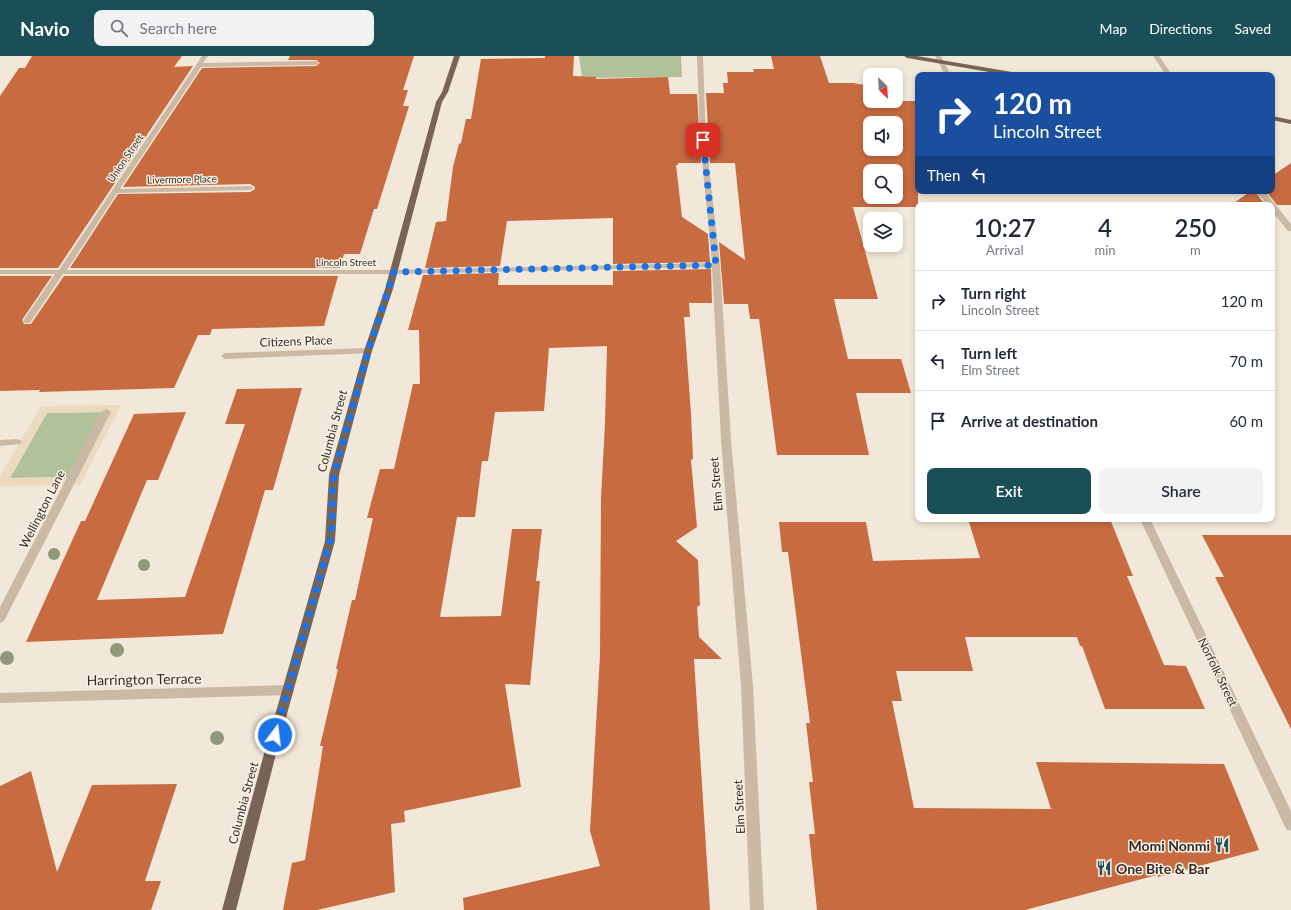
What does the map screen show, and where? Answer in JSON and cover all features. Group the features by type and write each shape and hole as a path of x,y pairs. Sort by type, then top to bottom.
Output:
{"main road":[{"name":"Columbia Street","path":"229,910 330,541 333,518 332,484 368,351 394,272 439,102 445,92 457,56"},
{"path":"906,56 940,59 1003,72"},
{"path":"1275,119 1291,122"}],"street":[{"name":"Union Street","path":"27,321 205,56"},
{"name":"Elm Street","path":"700,56 703,140 716,265 726,440 747,686 757,910"},
{"path":"1156,56 1167,72"},
{"path":"940,59 946,72"},
{"path":"199,65 316,63"},
{"name":"Livermore Place","path":"115,191 250,188"},
{"path":"1262,194 1269,202"},
{"path":"1275,210 1291,229"},
{"name":"Lincoln Street","path":"0,272 394,272 716,265"},
{"name":"Citizens Place","path":"225,356 368,351"},
{"name":"Wellington Lane","path":"0,618 106,412"},
{"path":"0,443 17,442"},
{"name":"Norfolk Street","path":"1146,522 1291,825"},
{"name":"Harrington Terrace","path":"0,698 288,690"}],"green space":[{"path":"579,56 681,56 682,77 582,78"},
{"path":"106,412 73,477 10,478 47,413"}],"shaded area":[{"path":"121,405 80,485 0,486 0,476 41,406","holes":["106,412 73,477 10,478 47,413"]}],"building":[{"path":"32,56 182,56 174,67 193,66 58,268 0,268 0,96 19,68 25,68"},
{"path":"290,56 414,56 403,90 408,90 403,106 409,106 377,209 374,209 360,254 344,254 340,268 70,268 118,194 250,192 255,189 255,187 250,184 123,187 202,68 316,66 320,63 316,60 288,60"},
{"path":"545,56 574,56 573,76 596,77 596,79 668,77 670,94 697,94 701,163 678,163 678,165 676,165 682,217 708,234 710,262 613,264 613,218 507,221 500,266 425,268 436,222 446,221 453,167 459,144 461,143 466,119 471,119 481,59 545,58"},
{"path":"771,56 820,56 829,83 853,83 863,85 863,108 903,108 903,101 915,101 915,194 918,194 918,202 915,202 915,207 853,207 863,244 863,252 865,252 878,299 834,299 848,359 901,359 911,393 856,393 869,455 777,455 759,319 750,319 748,304 724,304 719,242 745,260 735,163 710,163 706,93 724,93 723,83 728,83 727,72 754,72 753,69 774,69"},
{"path":"1291,163 1291,205 1277,205 1268,194 1275,194 1275,174"},
{"path":"1247,194 1257,194 1263,202 1235,202"},
{"path":"711,269 712,303 689,303 690,317 684,317 691,414 693,459 691,460 697,527 676,541 698,560 700,605 697,607 699,637 722,659 694,659 710,910 464,910 463,898 600,866 590,831 600,655 601,498 607,346 549,348 544,411 495,412 488,461 482,461 475,517 457,517 440,617 501,616 512,529 542,529 536,581 540,581 530,685 505,684 521,787 404,811 405,822 391,824 395,892 317,910 283,910 292,863 305,860 323,746 320,746 352,600 355,600 373,518 367,518 380,469 394,469 413,384 420,384 419,330 408,330 423,275 499,273 498,285 613,285 613,271"},
{"path":"0,276 52,276 22,320 24,324 31,324 64,276 338,276 324,326 212,329 210,335 198,335 174,388 39,392 40,390 0,391"},
{"path":"302,388 273,490 265,490 223,634 26,642 81,521 85,521 134,414 186,412 158,480 147,480 97,600 185,597 245,424 225,424 237,389"},
{"path":"779,522 866,522 873,561 980,558 969,522 1111,522 1133,576 1127,576 1164,665 1186,666 1205,709 1105,709 1082,646 1080,646 1077,637 965,637 973,671 896,671 902,701 892,701 914,808 1051,809 1036,762 1224,764 1259,850 1025,910 817,910 809,834 815,834 809,782 813,782 806,723 810,723 788,552 782,552"},
{"path":"1202,535 1291,535 1291,729 1215,577 1224,577"},
{"path":"31,771 57,872 92,785 177,784 145,881 161,881 151,910 0,910 0,786"}],"place":[{"name":"Momi Nonmi","path":"1222,845"},
{"name":"One Bite & Bar","path":"1104,868"}],"route":[{"path":"275,735 330,541 333,518 332,484 334,475 368,351 394,272 716,265 703,140"}]}
